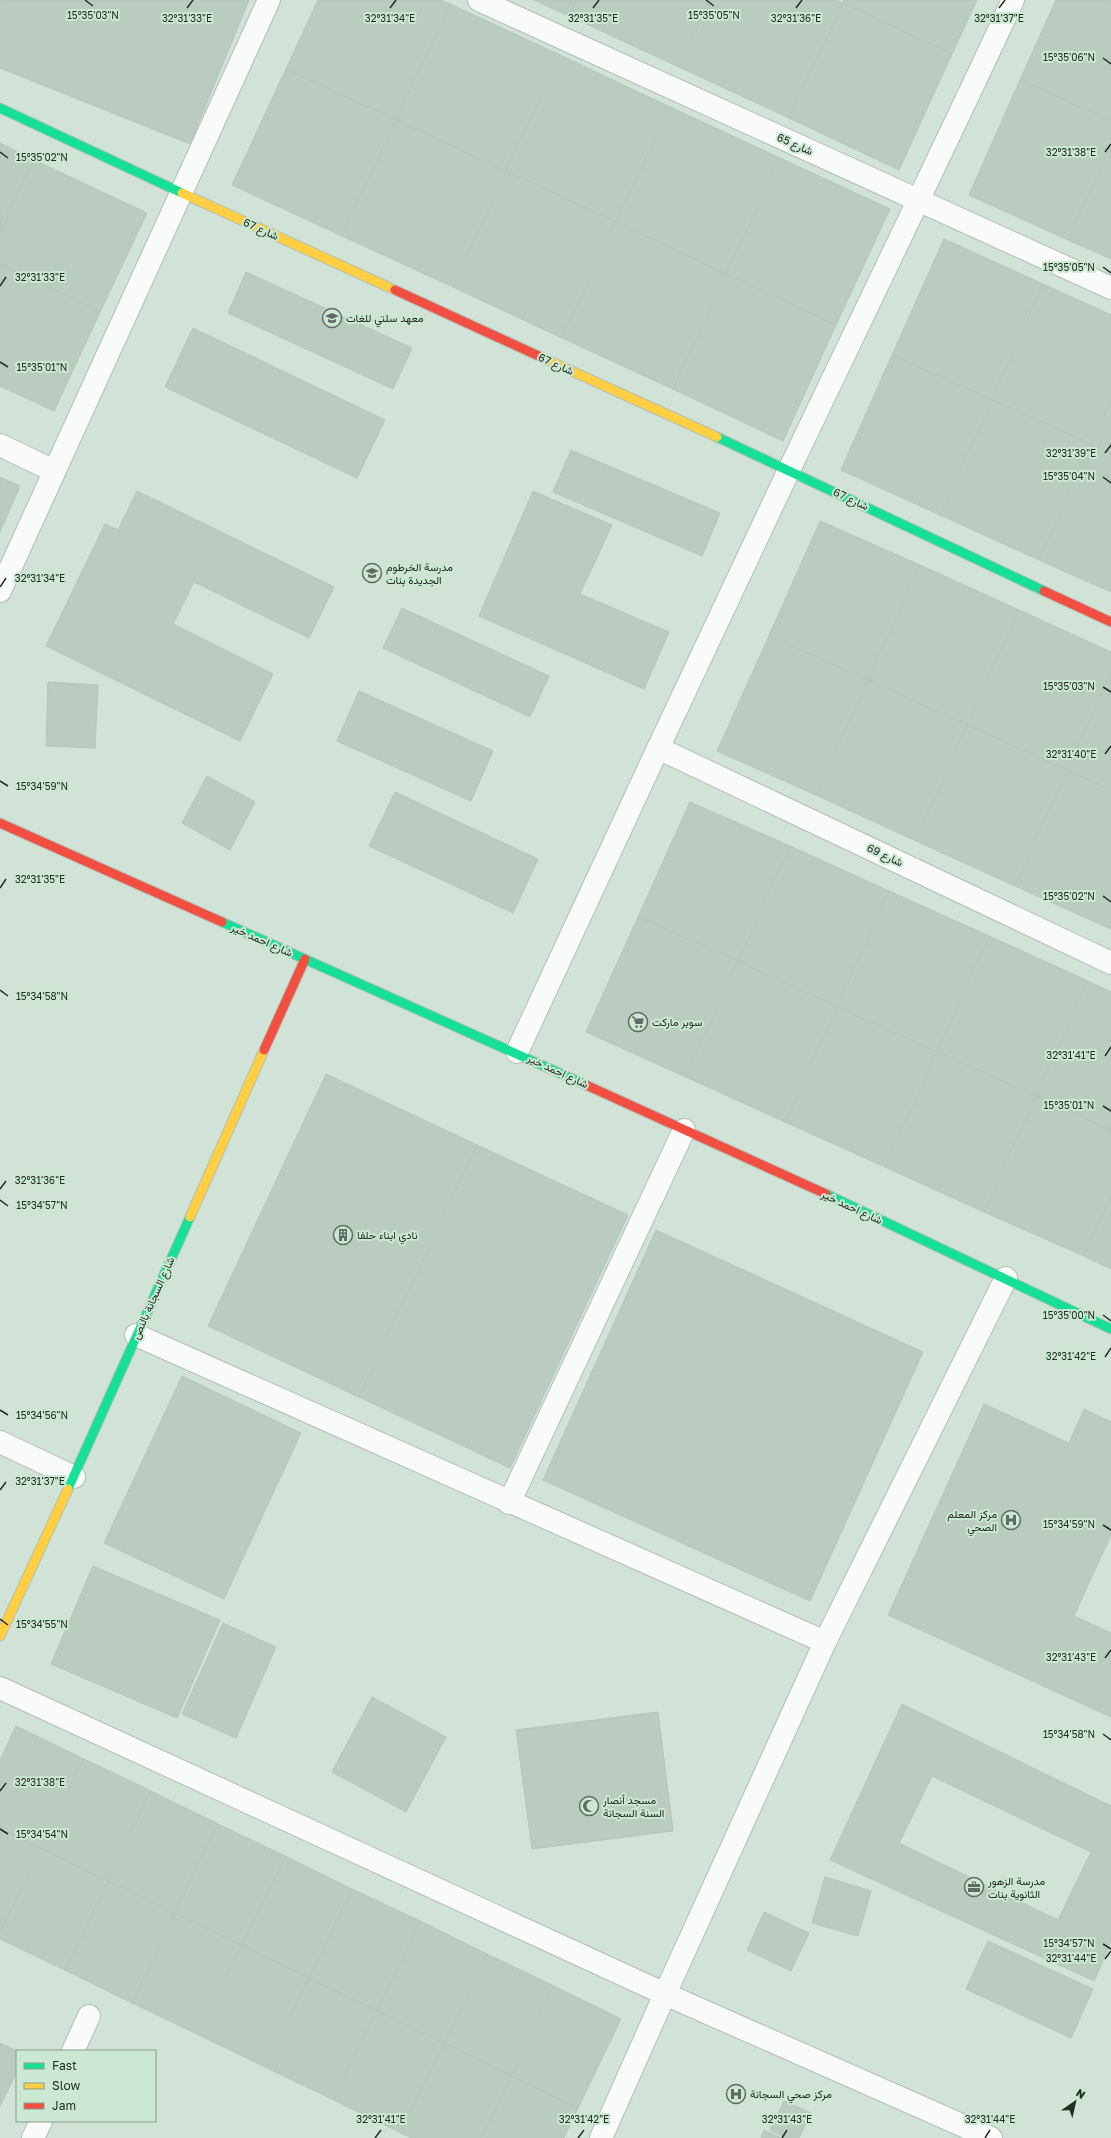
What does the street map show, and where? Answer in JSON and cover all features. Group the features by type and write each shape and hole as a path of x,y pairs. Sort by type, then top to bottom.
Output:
{"street":[{"path":"0,591 269,0"},
{"name":"شارع 65","path":"479,0 1111,288"},
{"path":"517,1052 658,748 920,200 1013,0"},
{"name":"شارع 67","path":"0,108 182,193 790,470 1111,622"},
{"path":"0,445 54,471"},
{"name":"شارع 69","path":"658,748 1111,963"},
{"name":"شارع احمد خير","path":"0,823 517,1052 1006,1278 1111,1329"},
{"name":"شارع السجانة بالنص","path":"0,1636 74,1477 136,1335 305,959"},
{"path":"509,1502 684,1130"},
{"path":"601,2138 664,1994 825,1642 1006,1278"},
{"path":"136,1335 825,1642"},
{"path":"0,1442 74,1477"},
{"path":"0,1688 664,1994 991,2138"},
{"path":"73,2050 89,2016"},
{"path":"34,2138 41,2122"}],"building":[{"path":"0,0 249,0 190,144 0,68"},
{"path":"318,0 440,0 450,4 396,120 286,69"},
{"path":"534,0 576,0 569,16"},
{"path":"576,0 710,0 679,67 569,16"},
{"path":"710,0 837,0 843,3 789,118 679,67"},
{"path":"844,0 977,0 952,54 843,3"},
{"path":"1056,0 1111,0 1111,121 1020,80"},
{"path":"843,3 952,54 899,170 789,118"},
{"path":"450,4 560,55 506,171 396,120"},
{"path":"560,55 670,107 616,222 506,171"},
{"path":"286,69 396,120 342,236 232,185"},
{"path":"1020,80 1111,121 1111,145 1068,240 969,195"},
{"path":"670,107 780,158 726,274 616,222"},
{"path":"396,120 506,171 453,287 342,236"},
{"path":"0,143 34,160 0,233"},
{"path":"1111,145 1111,259 1068,240"},
{"path":"780,158 890,209 836,325 726,274"},
{"path":"34,160 147,213 100,312 0,264 0,233"},
{"path":"506,171 616,222 562,338 453,287"},
{"path":"616,222 726,274 673,389 562,338"},
{"path":"944,239 1043,284 992,400 892,355"},
{"path":"0,264 100,312 54,411 0,386"},
{"path":"246,272 412,348 393,389 228,313"},
{"path":"726,274 836,325 783,441 673,389"},
{"path":"1043,284 1111,315 1111,400 1091,444 992,400"},
{"path":"193,328 385,420 357,478 165,387"},
{"path":"892,355 992,400 940,515 841,470"},
{"path":"992,400 1091,444 1039,560 940,515"},
{"path":"1111,400 1111,453 1091,444"},
{"path":"1091,444 1111,453 1111,592 1039,560"},
{"path":"571,450 720,513 702,556 553,492"},
{"path":"0,477 20,486 0,532"},
{"path":"137,491 334,587 309,638 194,582 173,624 273,674 240,741 46,646 105,524 118,530"},
{"path":"533,491 612,525 580,594 669,632 644,689 479,616"},
{"path":"820,521 920,565 868,680 769,636"},
{"path":"920,565 1019,610 967,725 868,680"},
{"path":"402,608 549,676 530,717 383,648"},
{"path":"1019,610 1111,652 1111,672 1067,770 967,725"},
{"path":"769,636 868,680 816,795 717,751"},
{"path":"1111,672 1111,790 1067,770"},
{"path":"868,680 967,725 916,841 816,795"},
{"path":"48,682 98,685 95,748 46,746"},
{"path":"359,691 493,751 471,801 337,741"},
{"path":"967,725 1067,770 1015,886 916,841"},
{"path":"1067,770 1111,790 1111,929 1015,886"},
{"path":"207,776 255,802 230,850 182,823"},
{"path":"395,792 538,859 513,913 369,846"},
{"path":"690,802 790,846 738,961 638,917"},
{"path":"790,846 889,891 837,1007 738,961"},
{"path":"889,891 989,936 937,1052 837,1007"},
{"path":"638,917 738,961 686,1077 586,1032"},
{"path":"989,936 1088,981 1036,1096 937,1052"},
{"path":"738,961 837,1007 785,1122 686,1077"},
{"path":"1088,981 1111,992 1111,1130 1036,1096"},
{"path":"837,1007 937,1052 885,1167 785,1122"},
{"path":"937,1052 1036,1096 984,1212 885,1167"},
{"name":"نادي ابناء حلفا","path":"326,1074 477,1145 359,1397 208,1326"},
{"path":"1036,1096 1111,1130 1111,1196 1084,1256 984,1212"},
{"path":"477,1145 628,1215 510,1468 359,1397"},
{"path":"1111,1196 1111,1269 1084,1256"},
{"path":"656,1230 923,1352 810,1601 543,1480"},
{"path":"182,1376 301,1433 224,1599 104,1543"},
{"name":"مركز المعلم الصحي","path":"984,1404 1069,1443 1084,1409 1111,1422 1111,1535 1074,1616 1111,1633 1111,1717 888,1615"},
{"path":"93,1566 220,1620 177,1718 51,1664"},
{"path":"223,1623 276,1647 236,1738 182,1714"},
{"path":"372,1697 446,1737 406,1812 332,1772"},
{"path":"902,1704 1111,1806 1111,1943 1094,1981 830,1860","holes":["932,1776 1091,1852 1058,1920 899,1843"]},
{"path":"658,1712 673,1831 532,1849 516,1730"},
{"path":"16,1726 84,1759 40,1848 0,1829 0,1760"},
{"path":"84,1759 151,1791 108,1881 40,1848"},
{"path":"151,1791 218,1824 175,1913 108,1881"},
{"path":"218,1824 285,1856 242,1946 175,1913"},
{"path":"0,1829 40,1848 0,1932"},
{"path":"40,1848 108,1881 65,1970 0,1939 0,1932"},
{"path":"285,1856 352,1889 309,1978 242,1946"},
{"path":"825,1877 871,1891 858,1936 812,1923"},
{"path":"108,1881 175,1913 132,2003 65,1970"},
{"path":"352,1889 420,1921 377,2011 309,1978"},
{"path":"764,1912 809,1933 791,1971 747,1950"},
{"path":"175,1913 242,1946 199,2035 132,2003"},
{"path":"420,1921 487,1954 444,2043 377,2011"},
{"path":"988,1941 1093,1989 1071,2038 966,1989"},
{"path":"242,1946 309,1978 267,2068 199,2035"},
{"path":"487,1954 554,1986 511,2076 444,2043"},
{"path":"309,1978 377,2011 334,2100 267,2068"},
{"path":"554,1986 621,2019 578,2108 511,2076"},
{"path":"377,2011 444,2043 401,2133 334,2100"},
{"path":"0,2043 16,2051 16,2073 0,2106"},
{"path":"444,2043 511,2076 481,2138 412,2138 401,2133"},
{"path":"511,2076 578,2108 564,2138 481,2138"},
{"path":"784,2101 811,2113 799,2138 786,2138 770,2130"},
{"path":"764,2130 781,2138 761,2138"}],"traffic: fast":[{"path":"0,108 182,193"},
{"path":"717,437 1044,591"},
{"path":"222,922 586,1085"},
{"path":"826,1194 1111,1329"},
{"path":"68,1489 190,1217"}],"traffic: slow":[{"path":"182,193 395,290"},
{"path":"543,358 717,437"},
{"path":"190,1217 264,1050"},
{"path":"0,1636 68,1489"}],"traffic: jam":[{"path":"395,290 543,358"},
{"path":"1044,591 1111,622"},
{"path":"0,823 222,922"},
{"path":"264,1050 305,959"},
{"path":"586,1085 826,1194"}],"place":[{"name":"معهد سلتي للغات","path":"332,318"},
{"name":"مدرسة الخرطوم الجديدة بنات","path":"372,573"},
{"name":"سوبر ماركت","path":"638,1022"},
{"name":"نادي ابناء حلفا","path":"343,1235"},
{"name":"مركز المعلم الصحي","path":"1011,1520"},
{"name":"مسجد أنصار السنة السجانة","path":"589,1806"},
{"name":"مدرسة الزهور الثانوية بنات","path":"974,1887"},
{"name":"مركز صحي السجانة","path":"736,2094"}]}
